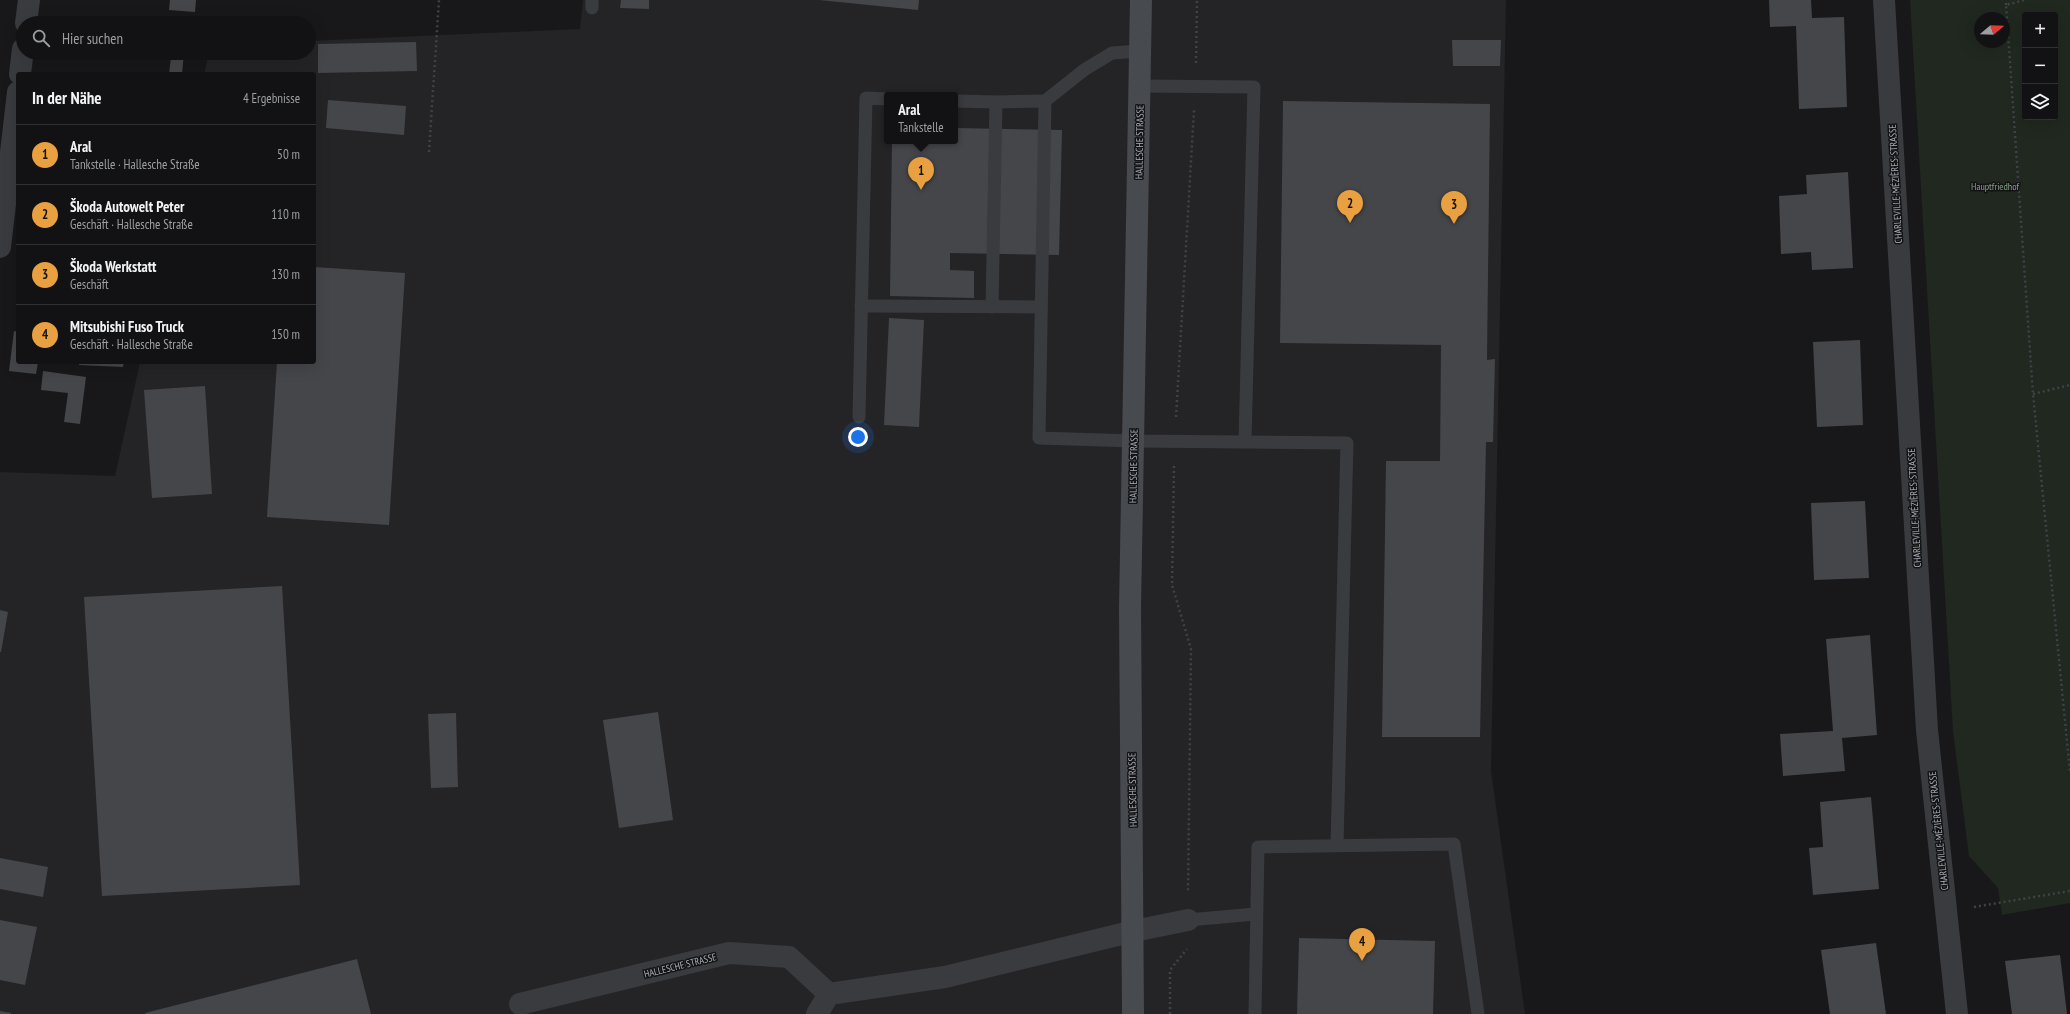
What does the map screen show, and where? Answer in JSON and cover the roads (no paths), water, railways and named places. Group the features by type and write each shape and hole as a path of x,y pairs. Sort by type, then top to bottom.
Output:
{"main road":[{"name":"HALLESCHE STRASSE","path":"1133,1014 1134,931 1130,608 1141,0"}],"street":[{"path":"27,16 29,0"},
{"name":"CHARLEVILLE-MÉZIÈRES-STRASSE","path":"1884,0 1927,730 1957,1014"},
{"path":"20,72 22,60"},
{"path":"0,247 16,109"},
{"path":"817,1014 829,994 945,977 1134,931 1188,920"},
{"name":"HALLESCHE STRASSE","path":"520,1004 729,953 788,957 829,994"}],"lane":[{"path":"958,101 1045,101 1084,70 1112,53 1140,51"},
{"path":"1140,86 1254,87 1246,442"},
{"path":"859,417 866,98 884,99"},
{"path":"1045,101 1038,438 1175,442 1347,443 1337,846"},
{"path":"992,307 996,102"},
{"path":"861,306 1041,307"},
{"path":"1255,1014 1258,847 1454,844 1478,1014"},
{"path":"1188,920 1256,914"}],"place":[{"name":"Aral","path":"921,190"},
{"name":"Škoda Autowelt Peter","path":"1350,223"},
{"name":"Škoda Werkstatt","path":"1454,224"},
{"name":"Mitsubishi Fuso Truck","path":"1362,961"}],"park label":[{"name":"Hauptfriedhof","path":"1995,186"}]}
